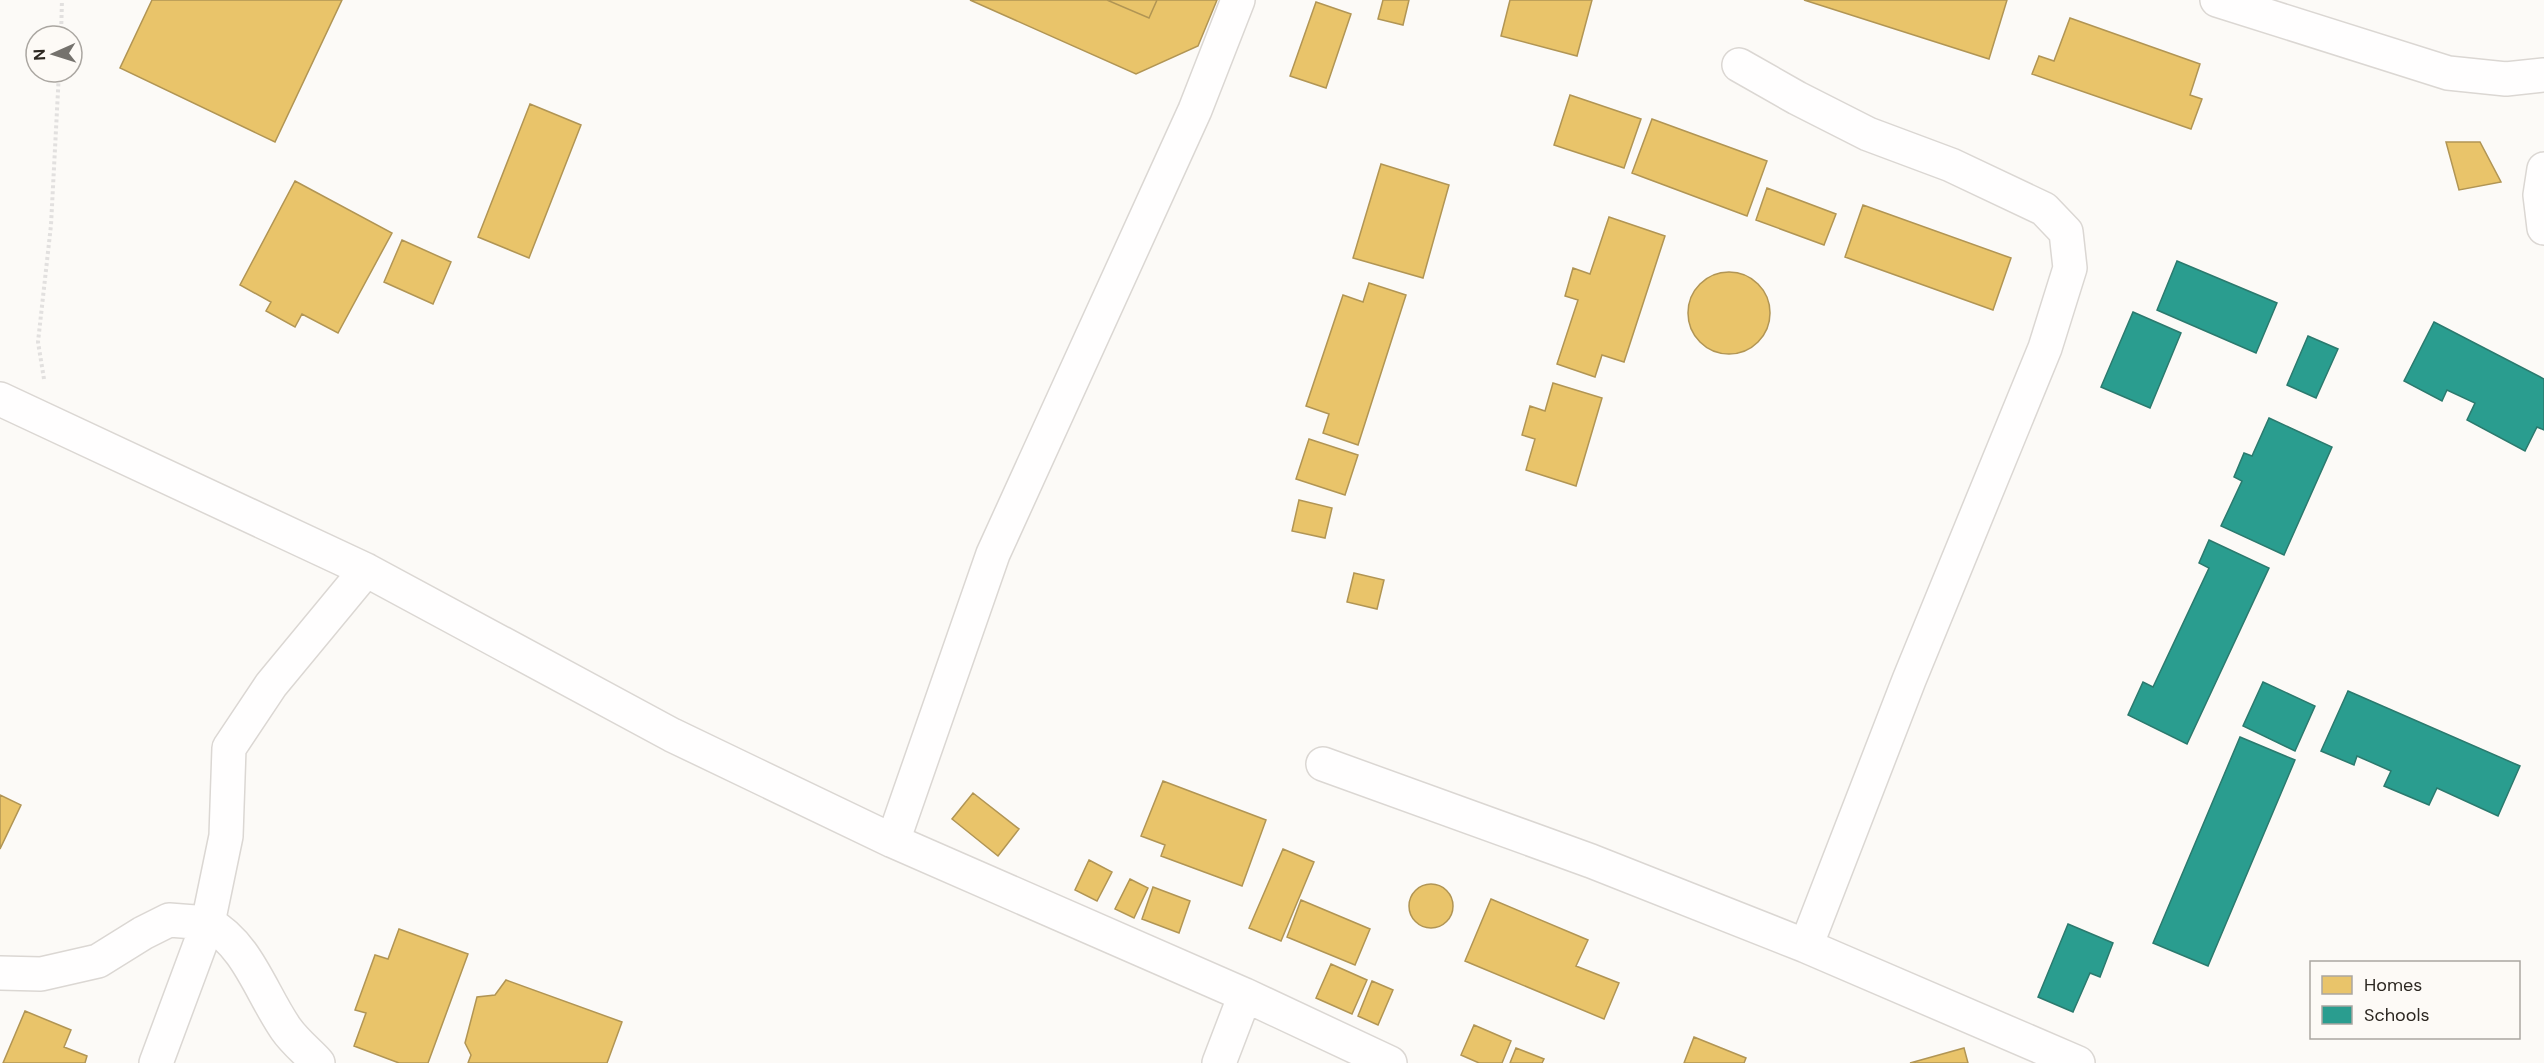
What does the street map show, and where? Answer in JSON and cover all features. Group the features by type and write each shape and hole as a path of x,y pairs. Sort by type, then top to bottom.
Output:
{"street":[{"path":"893,841 993,554 1195,110 1238,0"},
{"path":"2217,0 2448,73 2506,79 2544,75"},
{"path":"1739,64 1797,98 1868,134 1951,165 2044,209 2066,232 2070,268 2045,348 1909,680 1806,946"},
{"path":"2544,169 2540,195 2544,228"},
{"path":"0,399 366,570 672,735 893,841 1245,995 1390,1063"},
{"path":"156,1063 208,923 226,836 229,748 271,685 366,570"},
{"path":"1323,764 1591,861 1806,946 2078,1063"},
{"path":"0,973 41,974 99,961 142,933 169,920 208,923 224,932 240,949 288,1031 318,1063"},
{"path":"1219,1063 1245,995"}],"path":[{"path":"61,24 62,0"},
{"path":"44,382 38,342 51,225 58,84"}],"building: Homes":[{"path":"152,0 342,0 275,142 120,68"},
{"path":"970,0 1107,0 1149,18 1157,0 1217,0 1198,46 1136,74"},
{"path":"1107,0 1157,0 1149,18"},
{"path":"1383,0 1409,0 1403,25 1378,19"},
{"path":"1510,0 1592,0 1577,56 1501,36"},
{"path":"1804,0 2007,0 1989,59"},
{"path":"1316,2 1351,14 1326,88 1290,76"},
{"path":"2070,18 2200,64 2190,95 2202,99 2191,129 2032,74 2039,56 2054,61"},
{"path":"1570,95 1641,119 1624,168 1554,145"},
{"path":"530,104 581,125 529,258 478,237"},
{"path":"1652,119 1767,161 1747,216 1632,173"},
{"path":"2446,142 2480,142 2501,182 2459,190"},
{"path":"1381,164 1449,185 1423,278 1353,258"},
{"path":"295,181 392,233 338,333 302,314 295,327 266,311 271,302 240,285"},
{"path":"1767,188 1836,214 1824,245 1756,220"},
{"path":"1863,205 2011,258 1993,310 1845,257"},
{"path":"1609,217 1665,236 1624,362 1602,355 1595,377 1557,364 1578,300 1565,296 1573,268 1590,274"},
{"path":"402,240 451,262 433,304 384,282"},
{"path":"1729,272 1745,275 1758,284 1767,297 1770,313 1767,329 1758,342 1745,351 1729,354 1713,351 1700,342 1691,329 1688,313 1691,297 1700,284 1713,275"},
{"path":"1369,283 1406,295 1358,445 1323,433 1329,414 1306,406 1343,295 1363,302"},
{"path":"1553,383 1602,398 1576,486 1526,470 1535,439 1522,435 1530,406 1545,411"},
{"path":"1309,439 1358,455 1345,495 1296,479"},
{"path":"1299,500 1332,508 1325,538 1292,531"},
{"path":"1354,573 1384,580 1377,609 1347,602"},
{"path":"1163,781 1266,820 1242,886 1161,856 1165,845 1141,836"},
{"path":"973,793 1019,829 998,856 952,819"},
{"path":"0,795 21,805 0,849"},
{"path":"1283,849 1314,862 1281,941 1249,928"},
{"path":"1089,860 1112,872 1097,901 1075,890"},
{"path":"1130,879 1148,888 1134,918 1115,909"},
{"path":"1431,884 1439,885 1447,890 1452,898 1452,914 1447,922 1439,927 1431,928 1423,927 1415,922 1410,914 1409,906 1410,898 1415,890 1423,885"},
{"path":"1153,887 1190,901 1179,933 1142,919"},
{"path":"1491,899 1588,940 1576,966 1619,983 1604,1019 1465,961"},
{"path":"1301,900 1370,929 1355,965 1287,937"},
{"path":"399,929 468,954 428,1063 399,1063 354,1046 366,1013 355,1010 375,955 388,959"},
{"path":"1331,964 1367,980 1352,1014 1316,998"},
{"path":"506,980 622,1022 607,1063 468,1063 471,1055 465,1043 477,997 495,995"},
{"path":"1372,981 1393,990 1378,1025 1358,1016"},
{"path":"25,1011 71,1030 64,1047 87,1056 85,1063 3,1063"},
{"path":"1474,1025 1511,1041 1502,1063 1479,1063 1461,1055"},
{"path":"1694,1037 1746,1058 1744,1063 1684,1063"},
{"path":"1516,1048 1544,1059 1542,1063 1510,1063"},
{"path":"1964,1048 1968,1063 1910,1063"}],"building: Schools":[{"path":"2177,261 2277,303 2256,353 2157,310"},
{"path":"2133,312 2181,333 2150,408 2101,387"},
{"path":"2434,322 2544,379 2544,430 2537,427 2525,451 2467,420 2475,403 2447,390 2442,401 2404,381"},
{"path":"2308,336 2338,349 2316,398 2287,385"},
{"path":"2269,418 2332,447 2284,555 2221,526 2242,481 2234,477 2244,453 2252,456"},
{"path":"2209,540 2269,568 2187,744 2128,715 2143,682 2153,687 2209,568 2199,563"},
{"path":"2263,682 2315,706 2295,751 2243,726"},
{"path":"2348,691 2520,766 2498,816 2437,788 2429,805 2384,786 2391,771 2357,756 2354,765 2321,751"},
{"path":"2240,737 2295,760 2208,966 2153,943"},
{"path":"2068,924 2113,943 2100,977 2090,973 2073,1012 2038,997"}]}
